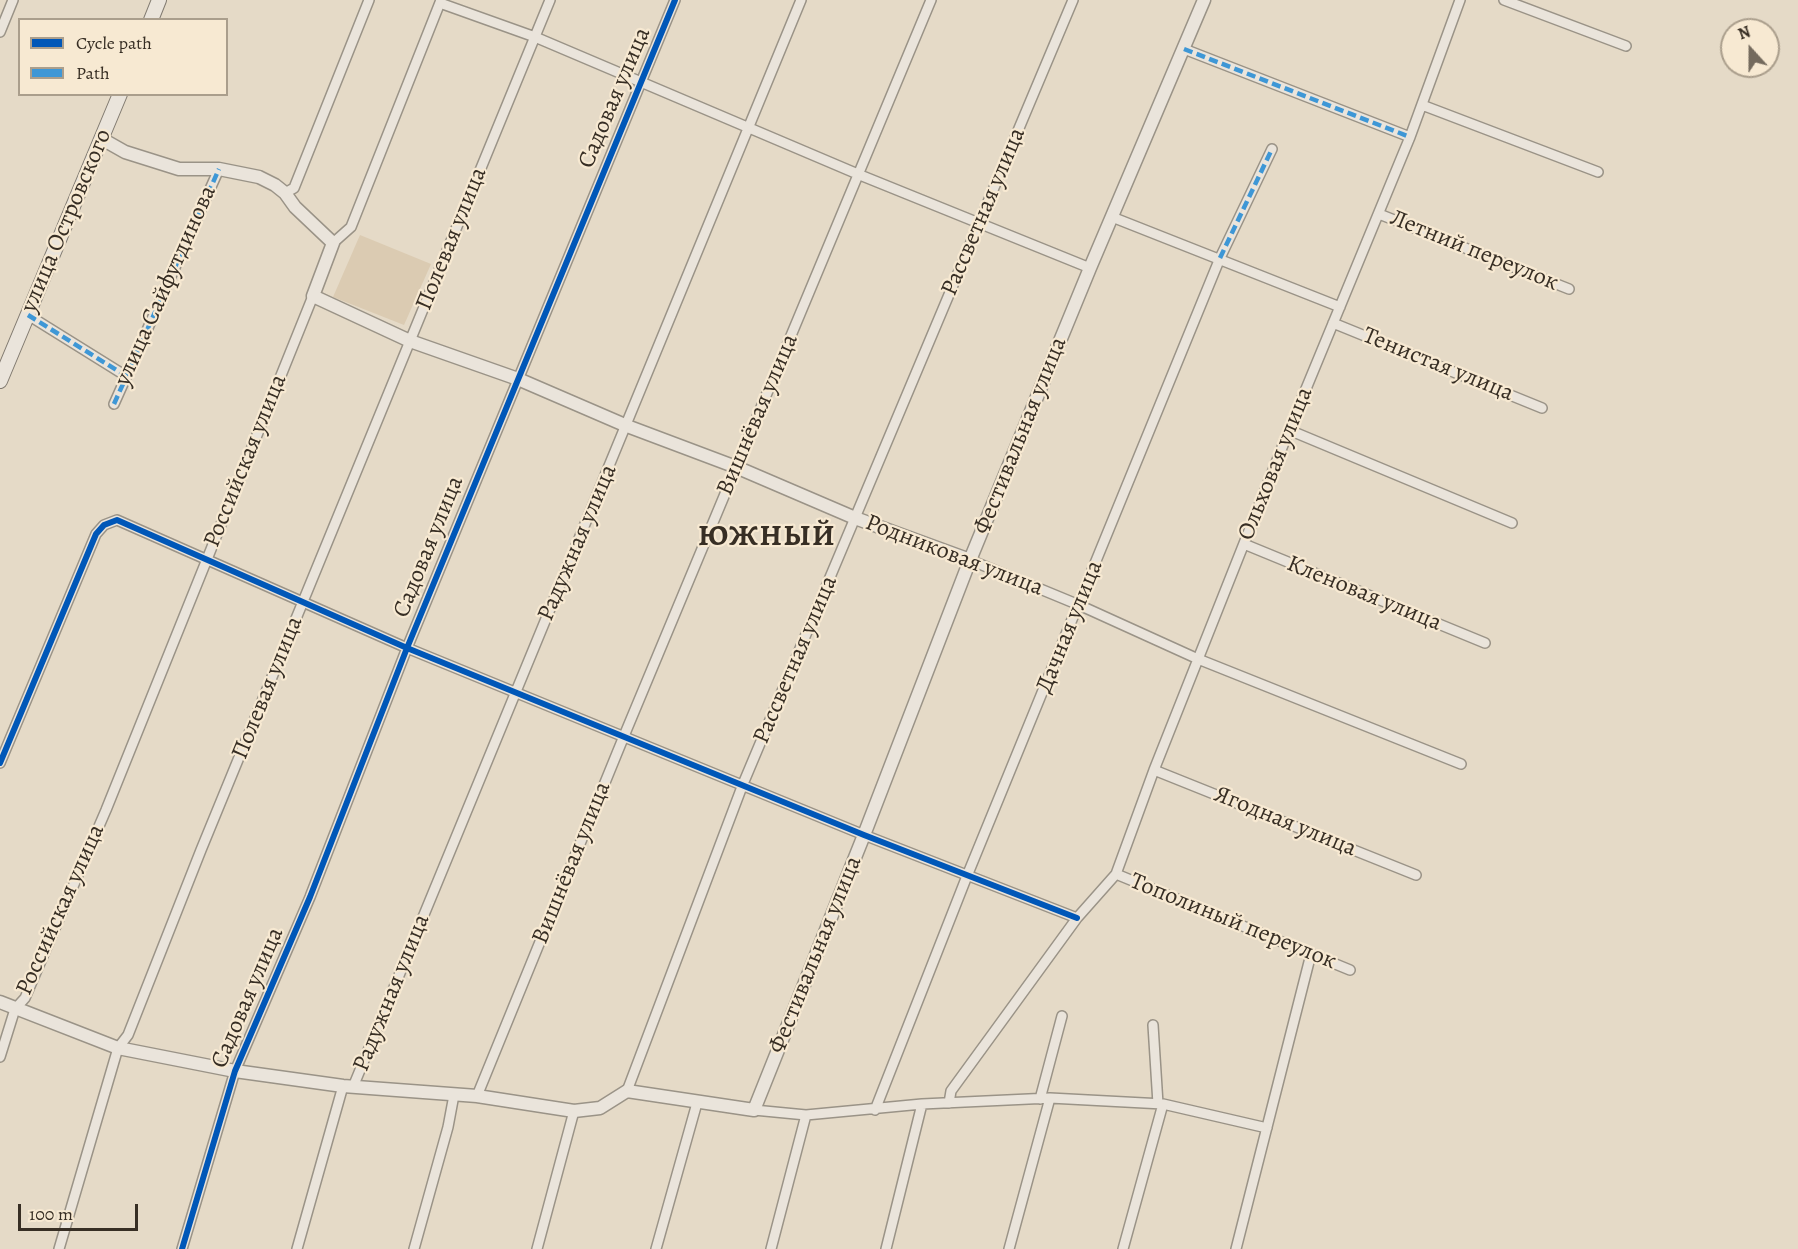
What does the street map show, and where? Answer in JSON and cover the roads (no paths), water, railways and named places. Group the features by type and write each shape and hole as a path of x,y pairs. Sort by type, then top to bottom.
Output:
{"main road":[{"path":"152,18 159,0"},
{"name":"улица Островского","path":"0,381 119,96"}],"street":[{"path":"0,32 13,0"},
{"path":"285,193 294,188 369,0"},
{"name":"Полевая улица","path":"59,1249 118,1048 128,1035 550,0"},
{"name":"Садовая улица","path":"183,1249 234,1071 310,897 407,648 675,0"},
{"name":"Радужная улица","path":"297,1249 348,1086 627,426 801,0"},
{"name":"Вишнёвая улица","path":"477,1096 624,736 860,175 931,0"},
{"name":"Рассветная улица","path":"627,1091 743,784 1073,0"},
{"name":"Фестивальная улица","path":"754,1110 864,835 970,560 1090,268 1204,0"},
{"name":"Ольховая улица","path":"949,1103 951,1091 1077,918 1116,874 1154,770 1289,430 1410,137 1460,0"},
{"path":"1504,0 1626,46"},
{"path":"440,2 535,37 860,175 1090,268"},
{"name":"Российская улица","path":"0,1057 15,1009 25,998 106,810 333,243 351,227 440,2"},
{"path":"1184,49 1410,137"},
{"path":"1422,105 1598,172"},
{"path":"102,139 125,152 179,169 219,169 259,177 285,193 295,207 333,243"},
{"name":"Дачная улица","path":"875,1110 967,876 1220,258 1272,148"},
{"name":"улица Сайфутдинова","path":"114,404 219,169"},
{"name":"Летний переулок","path":"1379,214 1569,289"},
{"path":"1112,217 1340,307"},
{"name":"Родниковая улица","path":"313,297 411,341 518,379 627,426 736,468 855,518 970,560 1079,605 1198,659 1461,764"},
{"path":"28,315 126,376"},
{"name":"Тенистая улица","path":"1334,323 1542,408"},
{"path":"1289,430 1512,523"},
{"path":"0,763 96,534 104,525 117,520 407,648 864,835 1077,918"},
{"name":"Кленовая улица","path":"1244,544 1485,643"},
{"name":"Ягодная улица","path":"1154,770 1416,875"},
{"name":"Тополиный переулок","path":"1116,874 1350,970"},
{"path":"1236,1249 1311,954"},
{"path":"0,1002 118,1048 234,1071 348,1086 477,1096 574,1111 600,1108 627,1091 697,1103 806,1115 922,1104 1045,1099 1160,1104 1267,1128"},
{"path":"1009,1249 1045,1099 1062,1016"},
{"path":"1123,1249 1160,1104 1154,1025"},
{"path":"414,1249 448,1127 454,1095"},
{"path":"656,1249 697,1103"},
{"path":"886,1249 922,1104"},
{"path":"537,1249 574,1111"},
{"path":"771,1249 806,1115"}],"district":[{"name":"ЮЖНЫЙ","path":"767,538"}]}
